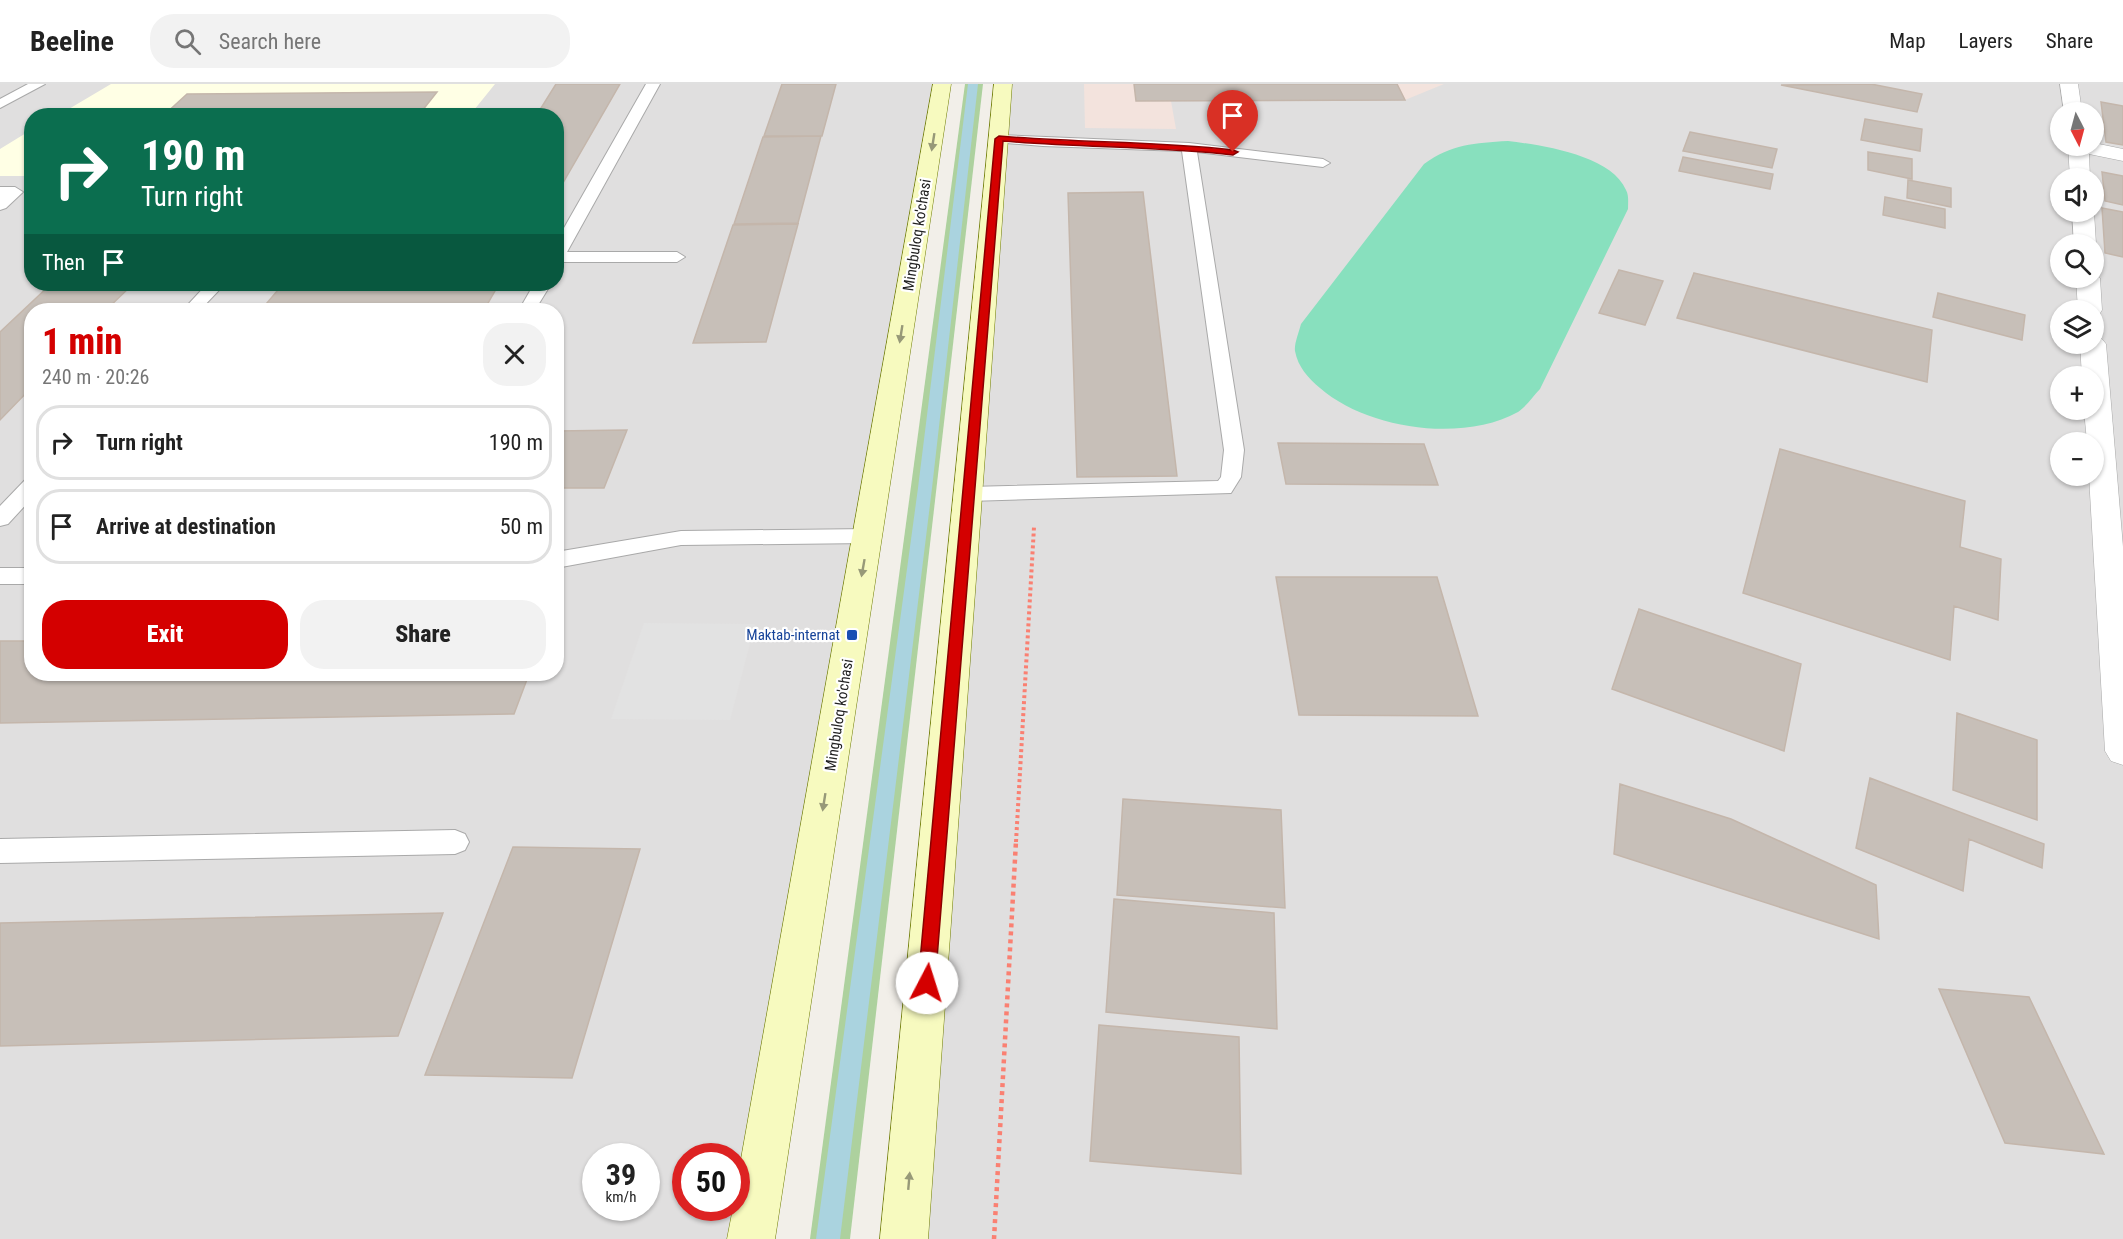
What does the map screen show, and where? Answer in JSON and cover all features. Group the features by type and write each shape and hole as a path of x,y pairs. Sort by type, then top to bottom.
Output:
{"main road":[{"name":"Mingbuloq ko'chasi","path":"752,1239 942,84"},
{"path":"904,1239 1003,84"}],"street":[{"path":"2069,84 2072,102"},
{"path":"2104,151 2123,155"},
{"path":"2094,354 2116,571 2123,751"}],"lane":[{"path":"0,104 38,84"},
{"path":"564,244 653,84"},
{"path":"999,139 1189,147 1323,163"},
{"path":"969,494 1224,488 1231,477 1234,450 1189,147"},
{"path":"0,205 7,192 24,192"},
{"path":"564,257 677,257"},
{"path":"198,303 209,291"},
{"path":"0,519 24,494"},
{"path":"564,559 681,538 869,536"},
{"path":"0,576 24,576"},
{"path":"0,851 455,842"}],"path":[{"path":"994,1239 1035,493"}],"shaded area":[{"path":"0,84 942,84 751,1239 0,1239"},
{"path":"111,84 495,84 476,108 70,108"},
{"path":"1003,84 2123,84 2123,1239 904,1239"},
{"path":"1084,84 1444,84 1405,100 1171,101 1176,129 1085,128"},
{"path":"24,134 24,176 0,176 0,149"},
{"path":"644,623 755,624 730,720 611,719"}],"green space":[{"path":"965,84 983,84 850,1239 810,1239"},
{"path":"1508,141 1556,149 1591,160 1618,178 1628,197 1628,209 1540,389 1518,412 1495,422 1443,429 1389,422 1340,402 1320,388 1304,372 1296,357 1296,341 1301,324 1424,164 1454,148"}],"building":[{"path":"556,84 620,84 564,181 564,108 541,108"},
{"path":"782,84 836,84 822,136 764,136"},
{"path":"1134,84 1397,84 1405,100 1136,101"},
{"path":"1871,84 1922,94 1917,112 1781,85"},
{"path":"437,92 424,108 172,108 187,94"},
{"path":"2104,103 2123,106 2123,145 2106,142"},
{"path":"1865,119 1922,129 1920,151 1861,140"},
{"path":"1690,132 1777,149 1772,168 1683,151"},
{"path":"821,136 798,223 734,224 763,137"},
{"path":"1868,152 1912,159 1912,179 1868,170"},
{"path":"1683,157 1773,174 1770,189 1679,171"},
{"path":"2104,172 2123,176 2123,205 2105,201"},
{"path":"1908,180 1951,188 1951,207 1907,198"},
{"path":"1143,192 1177,476 1077,477 1068,193"},
{"path":"1885,197 1945,209 1945,228 1883,215"},
{"path":"2104,208 2123,212 2123,257 2105,253"},
{"path":"798,224 766,342 693,343 733,225"},
{"path":"1619,270 1663,281 1645,325 1599,313"},
{"path":"1694,273 1932,330 1927,382 1677,318"},
{"path":"44,291 126,291 113,303 31,303"},
{"path":"277,291 495,291 488,303 267,303"},
{"path":"1938,293 2025,315 2022,340 1933,317"},
{"path":"24,309 24,395 0,420 0,332"},
{"path":"627,430 604,488 564,488 564,431"},
{"path":"1278,443 1424,444 1438,485 1286,484"},
{"path":"1780,449 1965,501 1960,547 2001,559 1998,620 1954,606 1950,660 1743,593"},
{"path":"1276,577 1437,577 1478,716 1299,715"},
{"path":"1639,609 1801,664 1784,751 1612,689"},
{"path":"0,641 24,641 24,681 526,681 514,714 0,723"},
{"path":"1957,713 2037,740 2037,820 1953,790"},
{"path":"1870,778 2044,844 2042,868 1969,839 1963,891 1856,848"},
{"path":"1620,784 1731,819 1876,885 1879,939 1614,854"},
{"path":"1123,799 1281,810 1285,908 1117,895"},
{"path":"513,847 640,849 572,1078 425,1075"},
{"path":"1114,899 1274,913 1277,1029 1106,1012"},
{"path":"443,913 398,1036 0,1046 0,923"},
{"path":"1939,989 2029,997 2104,1154 2005,1143"},
{"path":"1099,1025 1239,1037 1241,1174 1090,1161"}],"waterway":[{"path":"828,1239 925,488 973,84"}],"place":[{"name":"Maktab-internat","path":"852,635"}],"route":[{"path":"927,983 999,139 1189,147 1233,152"}]}
